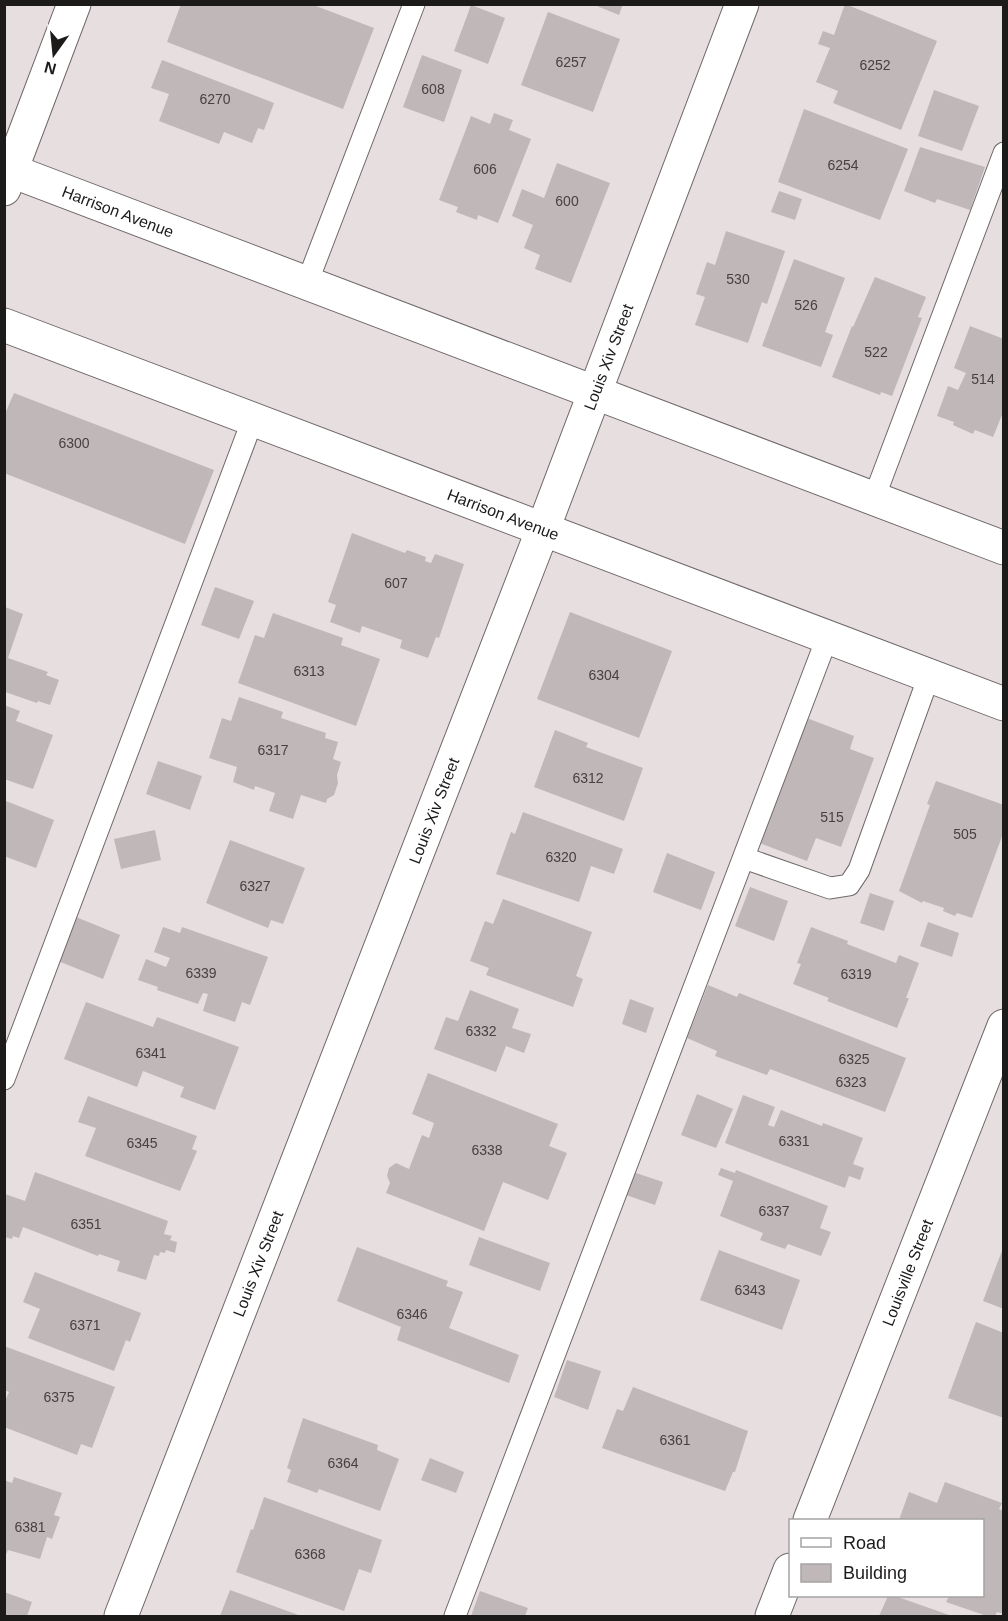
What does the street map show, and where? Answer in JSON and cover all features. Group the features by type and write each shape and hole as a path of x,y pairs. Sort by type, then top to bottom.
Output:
{"street":[{"path":"7,176 74,4"},
{"name":"Louis Xiv Street","path":"122,1617 543,529 593,392 742,4"},
{"name":"Harrison Avenue","path":"7,176 307,284 1004,548"},
{"name":"Harrison Avenue","path":"4,325 1004,705"},
{"name":"Louisville Street","path":"811,1519 1004,1026"},
{"path":"772,1617 789,1573"}],"lane":[{"path":"307,284 414,4"},
{"path":"874,498 1004,153"},
{"path":"4,1079 253,419"},
{"path":"455,1617 827,638"},
{"path":"744,858 830,888 849,885 859,870 929,676"}],"building":[{"path":"181,4 316,4 316,6 374,28 343,109 167,42"},
{"path":"592,4 623,4 619,15"},
{"path":"845,4 937,41 901,130 833,103 838,91 816,82 830,48 818,44 823,31 834,35"},
{"path":"471,5 505,18 488,64 454,51"},
{"path":"548,12 620,39 593,112 521,85"},
{"path":"422,55 462,70 444,122 403,107"},
{"path":"162,60 274,103 264,130 258,128 252,143 224,132 219,144 159,121 169,94 151,88"},
{"path":"934,90 979,106 962,151 918,136"},
{"path":"804,109 908,149 880,220 778,182"},
{"path":"494,113 513,120 509,130 531,139 498,223 478,215 477,220 456,212 458,207 439,200 471,116 490,124"},
{"path":"920,147 985,167 970,210 937,199 935,203 904,191"},
{"path":"557,163 610,183 571,283 535,269 540,255 524,248 533,225 512,216 522,189 544,198"},
{"path":"779,191 802,199 795,220 771,212"},
{"path":"726,231 785,251 767,304 762,302 748,343 695,325 705,297 696,294 707,262 715,265"},
{"path":"794,259 845,278 825,332 833,335 821,367 762,346"},
{"path":"875,277 926,297 918,317 922,318 892,396 881,392 880,395 832,377"},
{"path":"970,326 1004,339 1004,410 993,437 975,430 973,434 953,425 954,422 937,416 948,386 958,390 966,373 954,368"},
{"path":"14,393 214,470 185,544 4,473 4,416"},
{"path":"352,533 405,553 407,550 426,557 425,561 431,563 435,554 464,564 439,638 436,637 428,658 400,648 402,640 362,626 360,633 330,622 336,605 328,602"},
{"path":"215,587 254,601 239,639 201,625"},
{"path":"5,607 23,614 8,658 48,672 46,675 59,680 50,705 5,692"},
{"path":"570,612 672,651 639,738 537,699"},
{"path":"273,613 343,638 341,645 380,659 356,726 238,683 255,635 264,638"},
{"path":"239,697 283,712 281,718 326,733 325,738 338,742 333,759 341,762 337,775 338,783 334,795 327,799 326,803 301,795 293,819 269,811 275,793 255,786 254,790 233,782 237,767 209,758 222,718 231,721"},
{"path":"4,705 20,711 16,721 53,735 33,789 4,779"},
{"path":"804,717 854,736 850,749 874,758 841,847 816,838 807,861 757,842"},
{"path":"555,730 588,743 586,747 643,768 624,821 534,787"},
{"path":"158,761 202,776 190,810 146,794"},
{"path":"936,781 1004,805 1004,831 972,918 957,913 955,916 943,911 944,908 923,901 922,903 899,891 930,805 927,804"},
{"path":"6,801 54,820 36,868 4,856"},
{"path":"523,812 623,849 614,874 591,866 579,902 496,874 511,832 515,834"},
{"path":"155,830 161,860 121,869 114,839"},
{"path":"230,840 305,868 283,924 271,920 268,928 206,903"},
{"path":"667,853 715,872 701,910 653,892"},
{"path":"750,887 788,901 774,941 735,926"},
{"path":"870,893 894,901 884,931 860,923"},
{"path":"503,899 592,932 576,976 583,979 573,1007 486,975 489,968 470,961 485,921 493,924"},
{"path":"76,917 120,935 103,979 58,961"},
{"path":"928,922 959,933 952,957 920,946"},
{"path":"163,927 180,933 182,927 268,957 250,1005 242,1002 235,1022 203,1011 208,994 203,993 198,1004 157,990 158,987 138,980 146,959 166,967 170,958 154,952"},
{"path":"811,927 896,963 899,955 919,963 897,1028 827,1001 829,998 793,984 801,964 797,963"},
{"path":"708,985 737,997 739,993 906,1058 885,1112 770,1069 767,1075 715,1056 717,1051 687,1038"},
{"path":"470,990 519,1009 512,1028 531,1034 524,1053 506,1046 496,1072 434,1049 446,1017 458,1021"},
{"path":"630,999 654,1008 646,1033 622,1024"},
{"path":"86,1002 153,1027 157,1017 239,1047 215,1110 180,1097 184,1087 143,1071 137,1087 64,1059"},
{"path":"428,1073 558,1124 549,1146 567,1153 548,1200 503,1182 484,1231 386,1193 390,1183 387,1176 389,1168 396,1163 409,1169 422,1135 429,1138 434,1123 412,1114"},
{"path":"697,1094 733,1109 716,1148 681,1135"},
{"path":"743,1095 775,1107 768,1125 774,1127 781,1110 822,1126 823,1123 863,1138 853,1164 864,1168 860,1180 849,1176 845,1188 725,1143"},
{"path":"88,1096 197,1136 192,1149 197,1151 180,1191 85,1156 96,1128 78,1122"},
{"path":"721,1168 735,1173 736,1170 828,1206 820,1228 831,1232 821,1256 788,1244 785,1249 760,1240 763,1233 720,1216 733,1181 718,1175"},
{"path":"35,1172 168,1221 164,1234 172,1236 170,1240 177,1242 175,1253 166,1250 165,1253 160,1252 159,1256 154,1255 146,1280 117,1271 120,1261 99,1254 98,1256 23,1227 19,1238 5,1237 5,1194 25,1201"},
{"path":"633,1172 663,1182 655,1205 626,1195"},
{"path":"479,1237 550,1263 540,1291 469,1265"},
{"path":"357,1247 448,1281 446,1286 463,1292 449,1328 519,1355 509,1383 397,1340 401,1327 337,1301"},
{"path":"1004,1248 1004,1309 983,1301"},
{"path":"719,1250 800,1280 782,1330 700,1300"},
{"path":"35,1272 141,1313 130,1342 126,1340 114,1371 28,1338 40,1309 23,1302"},
{"path":"976,1322 1004,1333 1004,1418 948,1398"},
{"path":"4,1346 115,1387 92,1448 81,1444 77,1455 4,1427 4,1403 9,1392 4,1390"},
{"path":"567,1360 601,1371 588,1410 554,1397"},
{"path":"633,1387 748,1431 735,1472 725,1491 602,1448 617,1409 623,1411"},
{"path":"303,1418 378,1445 377,1450 399,1459 380,1511 319,1489 317,1493 287,1482 291,1470 287,1468"},
{"path":"430,1458 464,1472 456,1493 421,1480"},
{"path":"14,1477 62,1493 54,1515 60,1517 52,1539 47,1537 40,1559 8,1550 4,1559 4,1480 12,1483"},
{"path":"945,1482 1002,1503 999,1509 1004,1511 1004,1614 997,1612 995,1616 987,1616 946,1602 948,1597 984,1597 984,1519 899,1519 909,1492 937,1503"},
{"path":"264,1497 382,1540 371,1573 359,1569 344,1611 236,1572"},
{"path":"230,1590 301,1616 220,1616"},
{"path":"480,1591 528,1608 525,1616 471,1616"},
{"path":"4,1592 32,1602 27,1616 4,1616"},
{"path":"888,1597 898,1597 952,1616 879,1616"}]}
